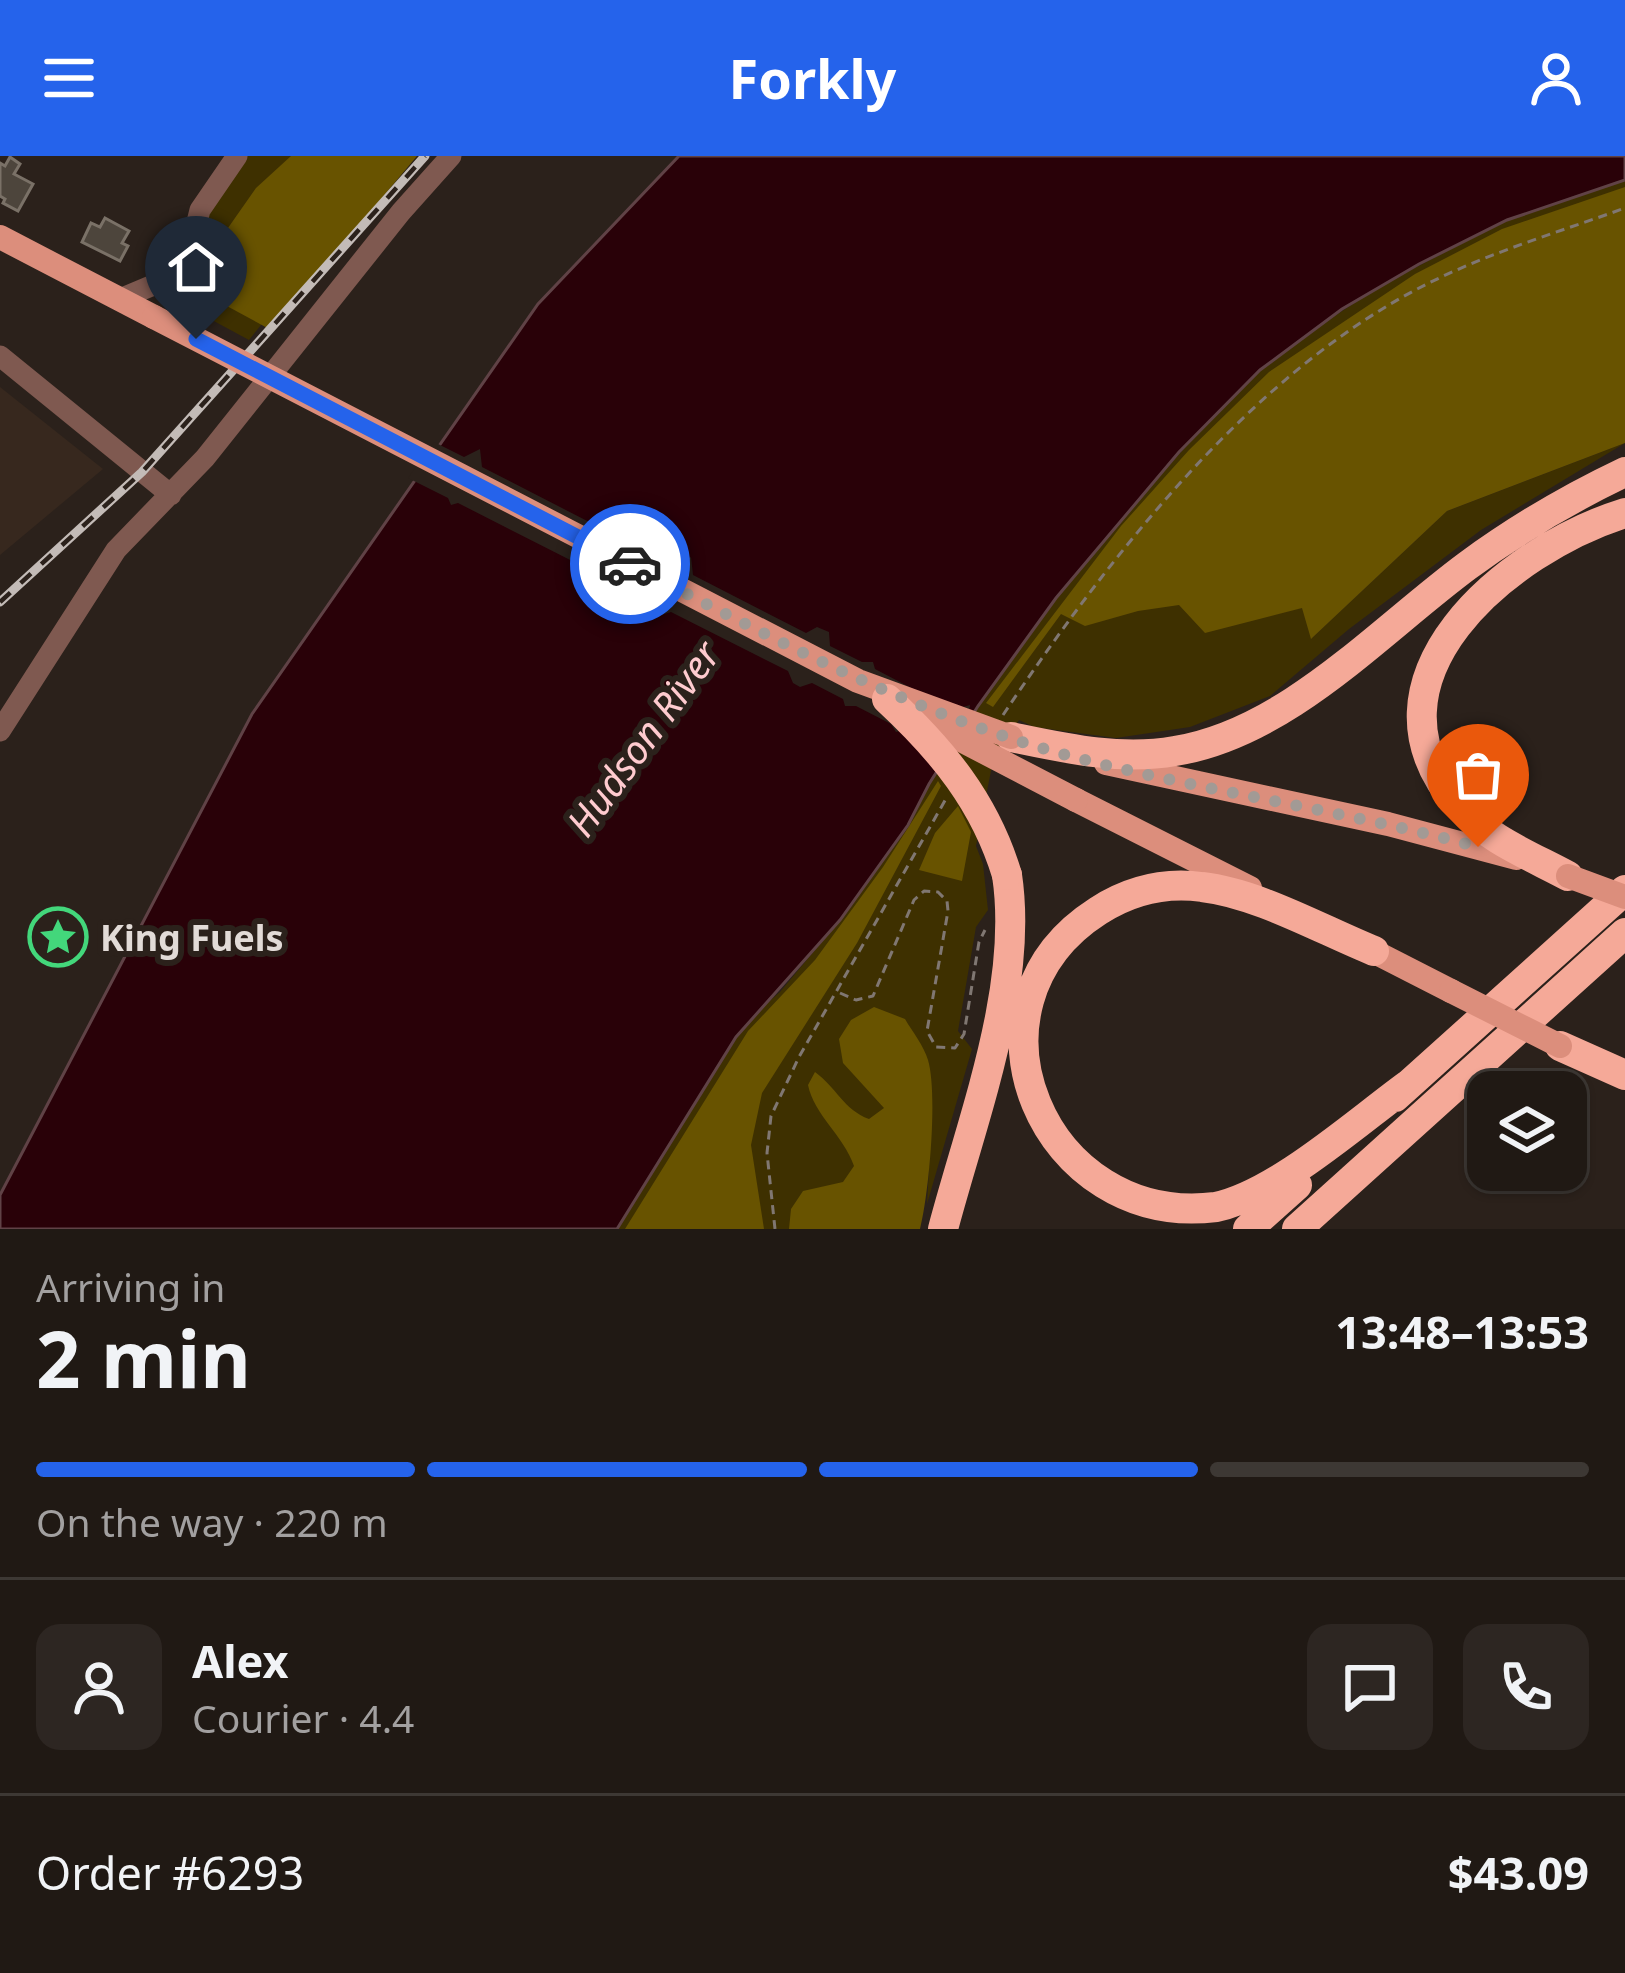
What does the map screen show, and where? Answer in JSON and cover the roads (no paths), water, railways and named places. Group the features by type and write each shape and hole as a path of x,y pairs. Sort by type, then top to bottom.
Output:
{"highway":[{"path":"1004,730 1071,752 1120,754 1172,752 1247,729 1295,701 1493,548 1625,472"},
{"path":"1568,876 1494,836 1461,810 1431,759 1424,698 1442,644 1477,602 1558,542 1625,513"},
{"path":"887,700 937,749 973,795 1007,875 1012,924 1009,974 943,1229"},
{"path":"1373,951 1221,890 1180,885 1126,896 1073,929 1037,980 1024,1021 1023,1069 1028,1091 1048,1135 1092,1180 1151,1206 1198,1210 1258,1192 1408,1085"},
{"path":"1248,1229 1618,897"},
{"path":"1297,1229 1625,933"},
{"path":"1560,1046 1625,1077"}],"main road":[{"path":"0,237 858,681 1076,800 1560,1046"},
{"path":"858,681 1004,730"},
{"path":"1071,752 1411,829 1568,876 1618,897"}],"street":[{"path":"120,299 152,286 181,265 200,210 238,156"},
{"path":"0,731 116,550 170,496 451,156"},
{"path":"0,356 170,496"}],"water":[{"name":"Hudson River","path":"679,156 1625,156 1625,180 1507,220 1342,309 1260,370 1179,452 1056,598 978,706 908,825 840,920 736,1037 617,1229 0,1229 0,1195 252,714 538,304"}],"railway":[{"path":"0,602 142,472 425,156"}],"place":[{"name":"King Fuels","path":"58,937"}]}
